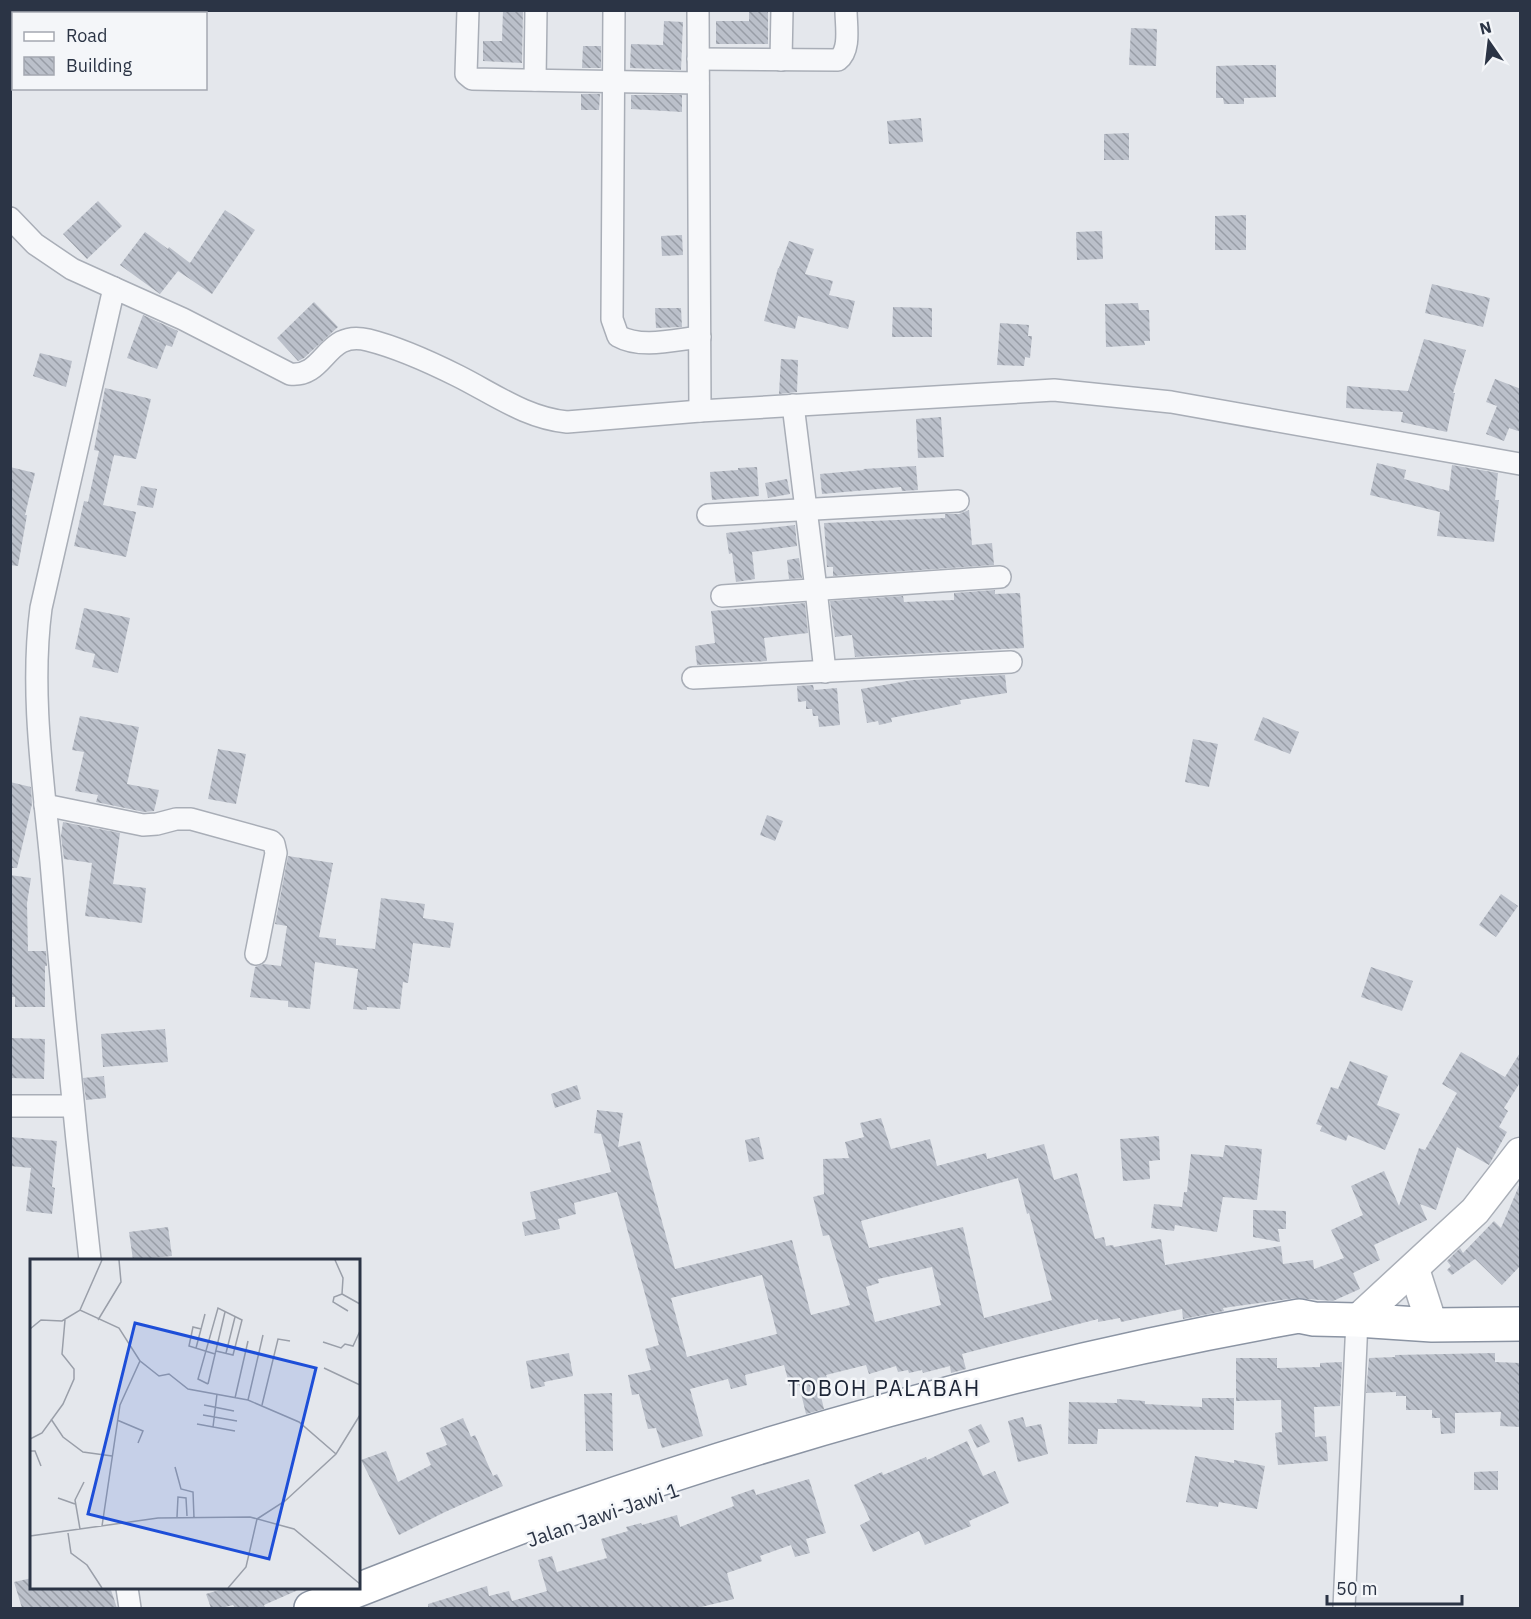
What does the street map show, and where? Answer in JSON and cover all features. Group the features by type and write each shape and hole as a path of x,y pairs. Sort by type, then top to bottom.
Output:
{"highway":[{"path":"311,1608 565,1511 716,1461 846,1420 1078,1360 1299,1316 1314,1320 1357,1320 1432,1325 1521,1324"},
{"name":"Jalan Jawi-Jawi 1","path":"360,1608 580,1520 674,1490 851,1439 1076,1380 1300,1329 1314,1320"}],"main road":[{"path":"1357,1320 1475,1211 1521,1153"},
{"path":"1414,1269 1432,1325"}],"street":[{"path":"468,10 466,74 469,78 698,83"},
{"path":"535,80 536,10"},
{"path":"614,10 612,319 618,336 628,342 655,342 700,337"},
{"path":"698,10 700,411"},
{"path":"781,60 782,10"},
{"path":"698,59 838,60 844,56 846,50 846,10"},
{"path":"10,218 35,244 63,263 183,319 290,374 301,375 311,371 334,345 344,339 368,340 456,375 546,420 567,422 700,411 1054,390 1171,402 1521,464"},
{"path":"90,1259 45,805 36,679 41,608 114,288"},
{"path":"793,405 825,672"},
{"path":"708,516 806,508 958,501"},
{"path":"722,596 1000,578"},
{"path":"693,678 1011,662"},
{"path":"45,805 143,825 176,819 191,819 271,841 276,853 256,954"},
{"path":"10,1106 73,1106"},
{"path":"1344,1608 1357,1320"},
{"path":"127,1589 130,1608"}],"building":[{"path":"503,10 523,10 522,63 483,61 483,41 502,41"},
{"path":"749,10 768,10 768,44 716,44 716,21 749,21"},
{"path":"664,21 683,22 681,70 630,68 631,44 663,45"},
{"path":"1131,28 1157,29 1156,66 1129,65"},
{"path":"583,46 601,46 601,68 582,68"},
{"path":"1276,65 1276,97 1244,98 1244,104 1224,104 1223,98 1216,98 1216,66"},
{"path":"581,94 600,94 599,110 581,110"},
{"path":"631,95 682,95 682,112 631,109"},
{"path":"921,118 923,142 889,144 887,121"},
{"path":"1129,133 1129,160 1104,160 1104,134"},
{"path":"98,201 122,226 87,259 63,234"},
{"path":"225,210 255,230 212,294 178,271 160,294 120,265 145,232 190,263"},
{"path":"1246,215 1246,250 1215,250 1215,216"},
{"path":"1102,231 1103,259 1077,260 1076,232"},
{"path":"682,235 683,255 662,256 661,236"},
{"path":"789,241 814,249 805,274 833,281 829,295 855,301 848,329 798,316 795,329 764,321 778,268"},
{"path":"1432,284 1490,298 1483,327 1425,313"},
{"path":"314,302 338,327 298,361 277,338"},
{"path":"1138,303 1139,310 1149,310 1150,341 1144,341 1145,345 1106,347 1105,304"},
{"path":"893,307 932,308 932,337 892,337"},
{"path":"655,308 681,308 682,327 656,328"},
{"path":"143,315 178,331 172,347 166,345 157,369 127,358"},
{"path":"1000,323 1029,325 1028,336 1032,336 1030,358 1025,357 1024,366 997,365"},
{"path":"1424,339 1466,350 1453,393 1455,393 1447,432 1401,422 1403,412 1346,408 1347,386 1408,391"},
{"path":"40,353 72,361 66,387 33,376"},
{"path":"781,359 798,360 797,392 779,394"},
{"path":"1495,379 1521,389 1521,432 1509,428 1504,441 1486,434 1497,406 1486,402"},
{"path":"105,388 151,399 136,459 114,455 103,505 136,512 126,557 74,546 84,501 88,502 99,451 94,450"},
{"path":"941,417 944,457 918,458 916,419"},
{"path":"1377,463 1406,470 1404,479 1449,491 1452,465 1498,473 1495,500 1499,500 1494,542 1437,536 1440,512 1370,495"},
{"path":"916,466 918,490 902,491 901,487 822,494 820,474"},
{"path":"10,467 35,473 25,515 27,515 18,566 10,565"},
{"path":"757,467 759,496 712,500 710,472"},
{"path":"787,479 790,494 768,498 765,483"},
{"path":"141,486 157,489 153,508 137,505"},
{"path":"969,510 972,545 992,543 994,565 833,576 833,567 827,567 824,523 945,518 945,514 959,514"},
{"path":"795,525 797,546 752,552 755,579 736,582 732,553 729,554 726,533"},
{"path":"799,558 802,578 789,579 787,560"},
{"path":"995,590 995,594 1020,593 1024,648 855,657 852,635 835,637 830,601 903,596 904,602 954,600 954,593"},
{"path":"805,603 808,633 764,638 767,661 697,665 695,646 715,643 711,611"},
{"path":"84,608 130,618 118,673 92,667 95,654 75,649"},
{"path":"1005,675 1007,693 960,700 961,704 891,718 892,722 879,725 878,721 867,723 861,689 913,680"},
{"path":"813,685 814,690 837,688 840,725 819,727 818,716 813,716 812,709 806,709 806,701 798,702 797,686"},
{"path":"80,716 139,727 127,784 159,790 154,811 144,812 96,802 98,795 75,791 84,752 72,750"},
{"path":"1263,717 1299,732 1290,754 1254,740"},
{"path":"1193,739 1218,744 1209,787 1185,782"},
{"path":"218,749 246,754 236,804 208,799"},
{"path":"10,782 31,787 32,804 17,868 10,868"},
{"path":"767,815 783,821 775,841 760,835"},
{"path":"63,822 120,833 113,884 146,888 142,923 85,916 92,863 64,859 61,836"},
{"path":"288,856 333,863 319,937 336,939 336,945 375,949 381,898 425,904 423,918 454,923 450,948 413,943 408,983 403,982 400,1009 367,1007 367,1010 353,1009 358,969 315,962 310,1009 288,1007 288,1001 250,997 255,967 264,964 281,966 287,926 275,924"},
{"path":"10,875 31,878 27,903 28,951 46,951 45,1007 15,1007 15,997 10,997"},
{"path":"1501,894 1518,906 1496,937 1479,925"},
{"path":"1371,967 1413,981 1402,1011 1361,997"},
{"path":"165,1029 168,1062 103,1067 101,1034"},
{"path":"10,1038 45,1039 44,1079 10,1078"},
{"path":"1521,1051 1521,1081 1504,1108 1508,1111 1499,1127 1507,1132 1489,1165 1457,1147 1436,1210 1420,1204 1427,1220 1374,1245 1380,1260 1353,1273 1360,1289 1333,1301 1296,1298 1223,1308 1224,1311 1183,1319 1182,1309 1121,1322 1120,1318 1098,1322 1098,1319 962,1354 966,1369 951,1373 950,1366 923,1373 922,1370 909,1373 908,1370 898,1372 896,1366 869,1374 866,1365 826,1375 827,1378 817,1380 824,1409 806,1414 799,1385 790,1387 784,1365 745,1375 747,1385 731,1389 728,1379 690,1389 703,1436 662,1448 656,1428 648,1429 639,1394 632,1395 628,1375 651,1370 645,1349 659,1345 617,1192 574,1203 576,1214 558,1219 560,1229 525,1236 522,1222 536,1219 530,1192 611,1172 601,1134 594,1133 597,1110 623,1113 618,1147 640,1141 675,1269 792,1240 811,1315 850,1305 829,1235 823,1236 813,1197 824,1194 823,1159 849,1158 845,1142 864,1137 860,1123 881,1118 891,1149 930,1139 937,1166 986,1153 987,1159 1044,1144 1054,1180 1077,1173 1095,1239 1104,1237 1106,1246 1113,1245 1114,1247 1161,1239 1165,1265 1281,1246 1283,1264 1313,1260 1314,1269 1344,1258 1331,1230 1363,1215 1351,1186 1384,1171 1399,1206 1419,1148 1425,1150 1457,1093 1442,1084 1461,1052 1505,1077","holes":["1018,1178 1052,1300 984,1318 963,1227 869,1248 861,1221","932,1267 941,1305 875,1322 866,1287 879,1283 878,1279","762,1275 777,1334 687,1357 671,1298"]},
{"path":"1350,1061 1388,1076 1377,1105 1400,1114 1385,1150 1348,1135 1346,1141 1320,1131 1322,1126 1316,1124 1331,1087 1338,1089"},
{"path":"104,1076 106,1098 86,1100 83,1078"},
{"path":"577,1085 581,1099 555,1108 551,1094"},
{"path":"1159,1136 1160,1160 1149,1161 1150,1179 1123,1181 1120,1139"},
{"path":"10,1137 57,1141 52,1187 55,1188 52,1214 26,1211 31,1168 10,1166"},
{"path":"759,1137 764,1159 749,1162 745,1140"},
{"path":"1225,1145 1262,1149 1257,1200 1223,1197 1217,1232 1175,1225 1174,1231 1151,1228 1154,1204 1182,1207 1184,1192 1187,1192 1191,1154 1223,1157"},
{"path":"1521,1181 1521,1265 1502,1285 1475,1259 1452,1275 1447,1270 1451,1266 1447,1261 1460,1248 1463,1253 1494,1221 1501,1228"},
{"path":"1253,1210 1286,1211 1286,1229 1278,1229 1280,1242 1253,1237"},
{"path":"168,1227 172,1256 133,1259 129,1232"},
{"path":"569,1353 573,1376 544,1382 545,1386 531,1389 526,1361"},
{"path":"1495,1353 1495,1362 1521,1363 1521,1427 1500,1426 1501,1412 1455,1413 1455,1433 1441,1434 1440,1418 1432,1418 1432,1410 1406,1410 1406,1396 1396,1396 1396,1392 1366,1393 1369,1358 1395,1357 1395,1355"},
{"path":"1236,1358 1277,1358 1277,1368 1320,1367 1320,1363 1342,1362 1340,1406 1314,1407 1315,1437 1326,1436 1328,1461 1278,1465 1275,1433 1282,1432 1281,1400 1236,1401"},
{"path":"612,1393 613,1451 586,1451 584,1394"},
{"path":"1202,1398 1234,1398 1234,1430 1098,1429 1097,1444 1068,1444 1069,1402 1117,1403 1117,1399 1145,1401 1145,1404 1202,1407"},
{"path":"1023,1417 1026,1427 1041,1424 1048,1454 1018,1462 1008,1421"},
{"path":"463,1418 471,1437 475,1435 493,1476 497,1474 503,1486 399,1535 361,1460 386,1451 398,1482 431,1465 426,1453 447,1445 440,1428"},
{"path":"981,1424 990,1442 977,1448 968,1430"},
{"path":"967,1441 983,1476 995,1471 1009,1503 969,1521 971,1526 925,1545 919,1531 873,1552 860,1525 870,1520 854,1485 882,1472 883,1475 926,1457 927,1460"},
{"path":"1195,1456 1265,1466 1257,1509 1219,1502 1218,1507 1186,1502"},
{"path":"1498,1471 1498,1490 1474,1490 1474,1472"},
{"path":"809,1479 826,1533 806,1539 810,1553 795,1557 791,1545 760,1556 762,1561 727,1573 734,1599 697,1608 428,1608 428,1604 487,1586 489,1596 509,1591 512,1601 547,1591 538,1560 552,1556 557,1572 607,1558 601,1539 628,1531 626,1527 677,1515 680,1527 734,1506 731,1497 754,1489 756,1495"},
{"path":"30,1578 30,1589 111,1589 117,1608 22,1608 14,1582"},
{"path":"222,1589 300,1589 264,1605 265,1608 235,1608 233,1605 211,1608 206,1594"}],"district":[{"name":"TOBOH PALABAH","path":"884,1388"}]}
